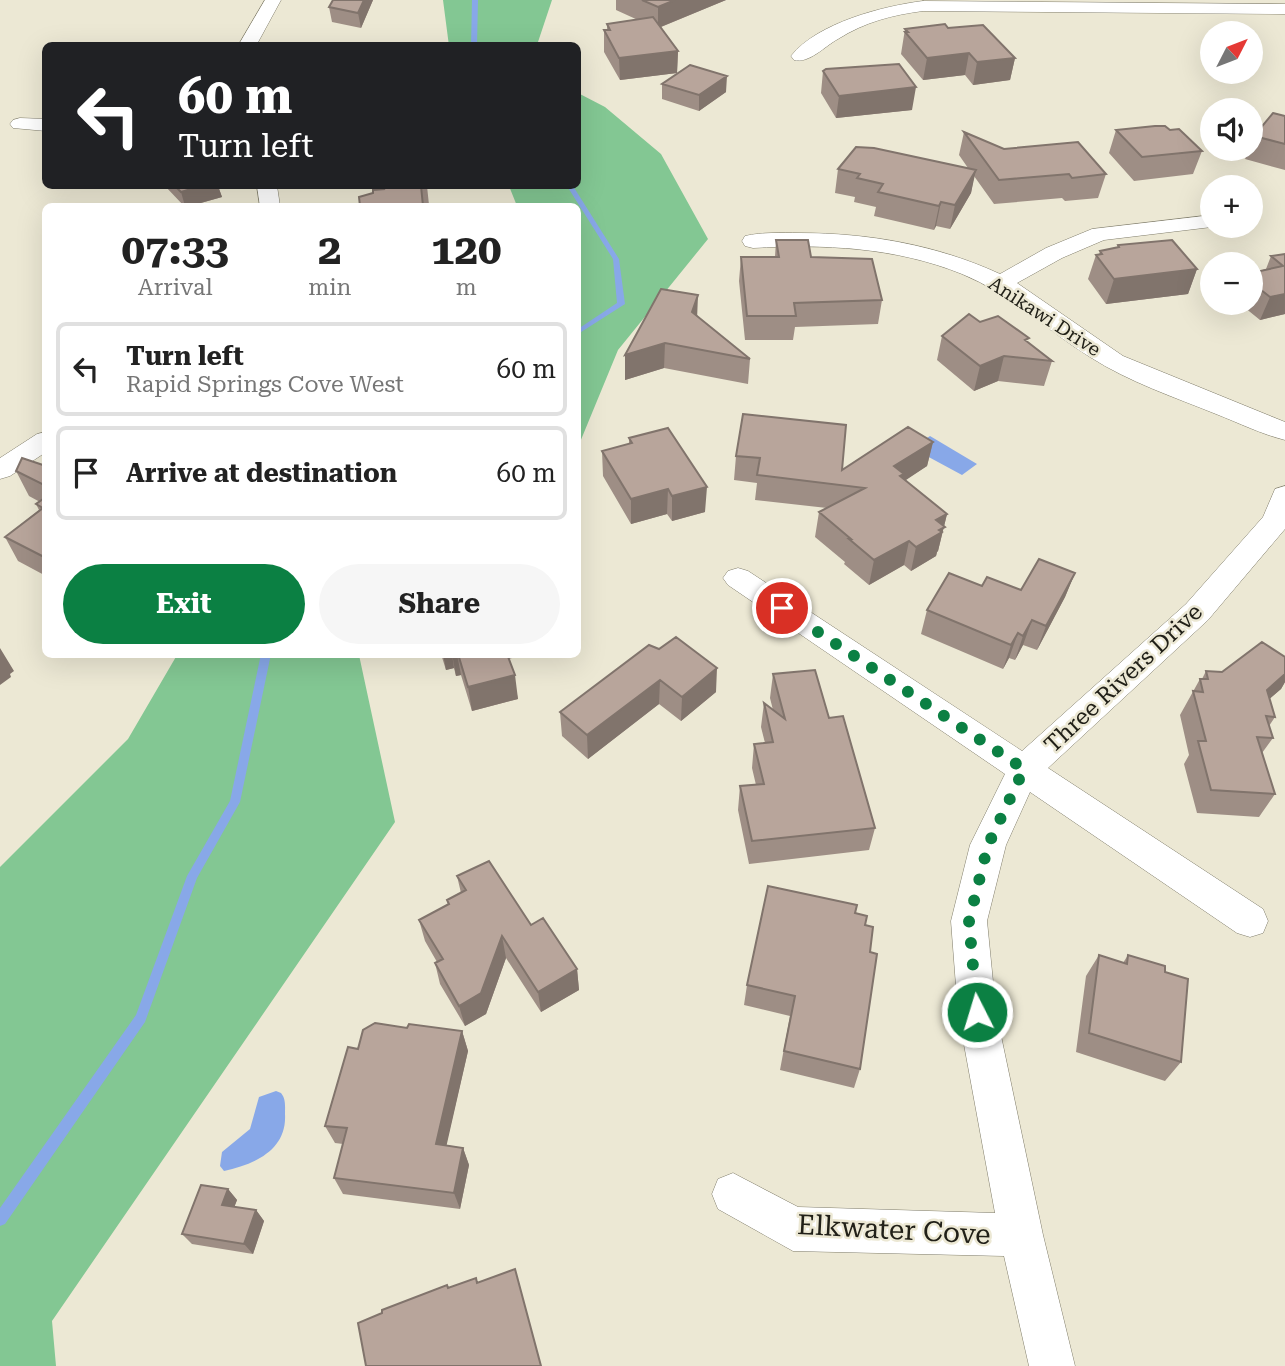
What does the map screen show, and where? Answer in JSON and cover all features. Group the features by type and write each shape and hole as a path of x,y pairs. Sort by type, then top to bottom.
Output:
{"street":[{"path":"248,42 272,8 273,0"},
{"path":"800,56 833,32 861,18 888,10 923,6 1285,9"},
{"path":"20,124 42,125"},
{"path":"1001,283 1054,253 1100,234 1200,222"},
{"name":"Anikawi Drive","path":"753,242 807,237 862,240 920,253 1001,283 1112,360 1285,432"},
{"path":"0,470 42,443"},
{"name":"Three Rivers Drive","path":"1052,1366 1021,1235 977,1012 969,921 988,845 1024,769 1197,612 1276,520 1285,495"},
{"path":"738,578 1250,921"},
{"name":"Elkwater Cove","path":"733,1194 793,1228 1021,1235"}],"green space":[{"path":"443,0 552,0 538,42 448,42"},
{"path":"581,95 605,107 661,154 708,239 618,350 581,440 581,203 516,203 510,189 581,189"},
{"path":"175,658 360,658 395,822 52,1321 56,1366 0,1366 0,867 128,739"}],"water":[{"path":"930,436 977,464 962,475 912,448"},
{"path":"276,1091 281,1093 285,1103 281,1137 275,1146 257,1159 224,1171 220,1166 222,1152 250,1129 259,1097"}],"building":[{"path":"333,0 364,0 358,13 329,7"},
{"path":"642,0 675,0 658,7"},
{"path":"653,17 678,51 619,58 604,30 610,30 607,24"},
{"path":"945,24 948,28 983,25 1015,58 977,62 969,53 927,58 905,32 908,32 905,29"},
{"path":"899,64 916,87 839,96 823,71 826,69"},
{"path":"690,65 727,76 699,95 662,84"},
{"path":"1273,113 1285,116 1285,144 1263,138 1263,125"},
{"path":"1155,126 1165,126 1170,130 1179,129 1200,151 1142,157 1116,130"},
{"path":"964,132 1004,149 1078,142 1106,174 999,180"},
{"path":"856,147 874,148 976,170 955,205 941,202 939,206 878,192 883,184 857,178 860,174 838,169"},
{"path":"421,189 423,203 360,203 359,197 373,193 373,190"},
{"path":"776,240 808,240 811,257 872,259 882,300 794,303 796,316 747,316 741,257 779,257"},
{"path":"1172,240 1197,269 1114,279 1096,255 1102,254 1100,251 1119,247 1118,245"},
{"path":"1285,254 1285,294 1270,297 1263,291 1263,270 1283,266 1271,256"},
{"path":"661,289 698,295 692,312 750,359 665,343 625,355"},
{"path":"969,314 980,322 998,316 1029,338 1025,340 1052,361 1004,356 980,366 942,336"},
{"path":"743,414 846,425 842,470 908,427 933,442 894,466 904,474 900,476 947,514 936,520 945,527 939,530 942,532 916,547 909,541 874,560 819,512 865,488 757,475 760,458 736,456"},
{"path":"668,428 707,487 672,496 668,489 631,499 602,451 632,443 629,438"},
{"path":"22,458 42,465 42,484 16,471"},
{"path":"42,509 42,556 5,537"},
{"path":"1039,559 1075,573 1046,626 1032,620 1023,636 1018,633 1011,645 927,610 949,573 982,586 987,577 1021,590"},
{"path":"676,637 717,668 682,697 660,680 587,735 560,712 649,645 659,649"},
{"path":"1262,642 1285,657 1285,674 1267,690 1275,717 1266,716 1273,738 1257,737 1275,794 1211,790 1198,741 1206,741 1193,691 1203,692 1200,679 1208,679 1206,671 1222,672"},
{"path":"459,658 509,658 515,675 468,687"},
{"path":"815,670 829,718 843,716 875,828 752,841 740,786 764,784 754,744 773,742 764,703 785,719 773,674"},
{"path":"489,861 531,925 543,918 577,969 538,992 502,936 481,993 459,1006 435,963 443,959 419,920 449,904 447,900 466,890 457,876"},
{"path":"768,886 857,905 855,913 867,916 865,925 873,927 870,952 877,954 860,1069 784,1051 795,996 747,985"},
{"path":"1099,955 1127,964 1128,955 1165,966 1165,972 1188,979 1181,1062 1089,1033"},
{"path":"375,1023 407,1028 409,1024 462,1031 436,1144 463,1148 454,1193 334,1178 347,1128 325,1126 348,1047 358,1049 363,1030"},
{"path":"201,1185 228,1189 222,1205 256,1210 244,1244 182,1234"},
{"path":"515,1269 541,1366 366,1366 358,1323 382,1313 382,1310 447,1285 448,1288 476,1278 477,1283"}],"waterway":[{"path":"474,42 475,0"},
{"path":"572,189 581,203"},
{"path":"581,203 616,259 621,304 581,330"},
{"path":"0,1219 141,1018 192,876 235,802 265,658"}],"route":[{"path":"782,608 1024,769 988,845 969,921 977,1012"}]}
